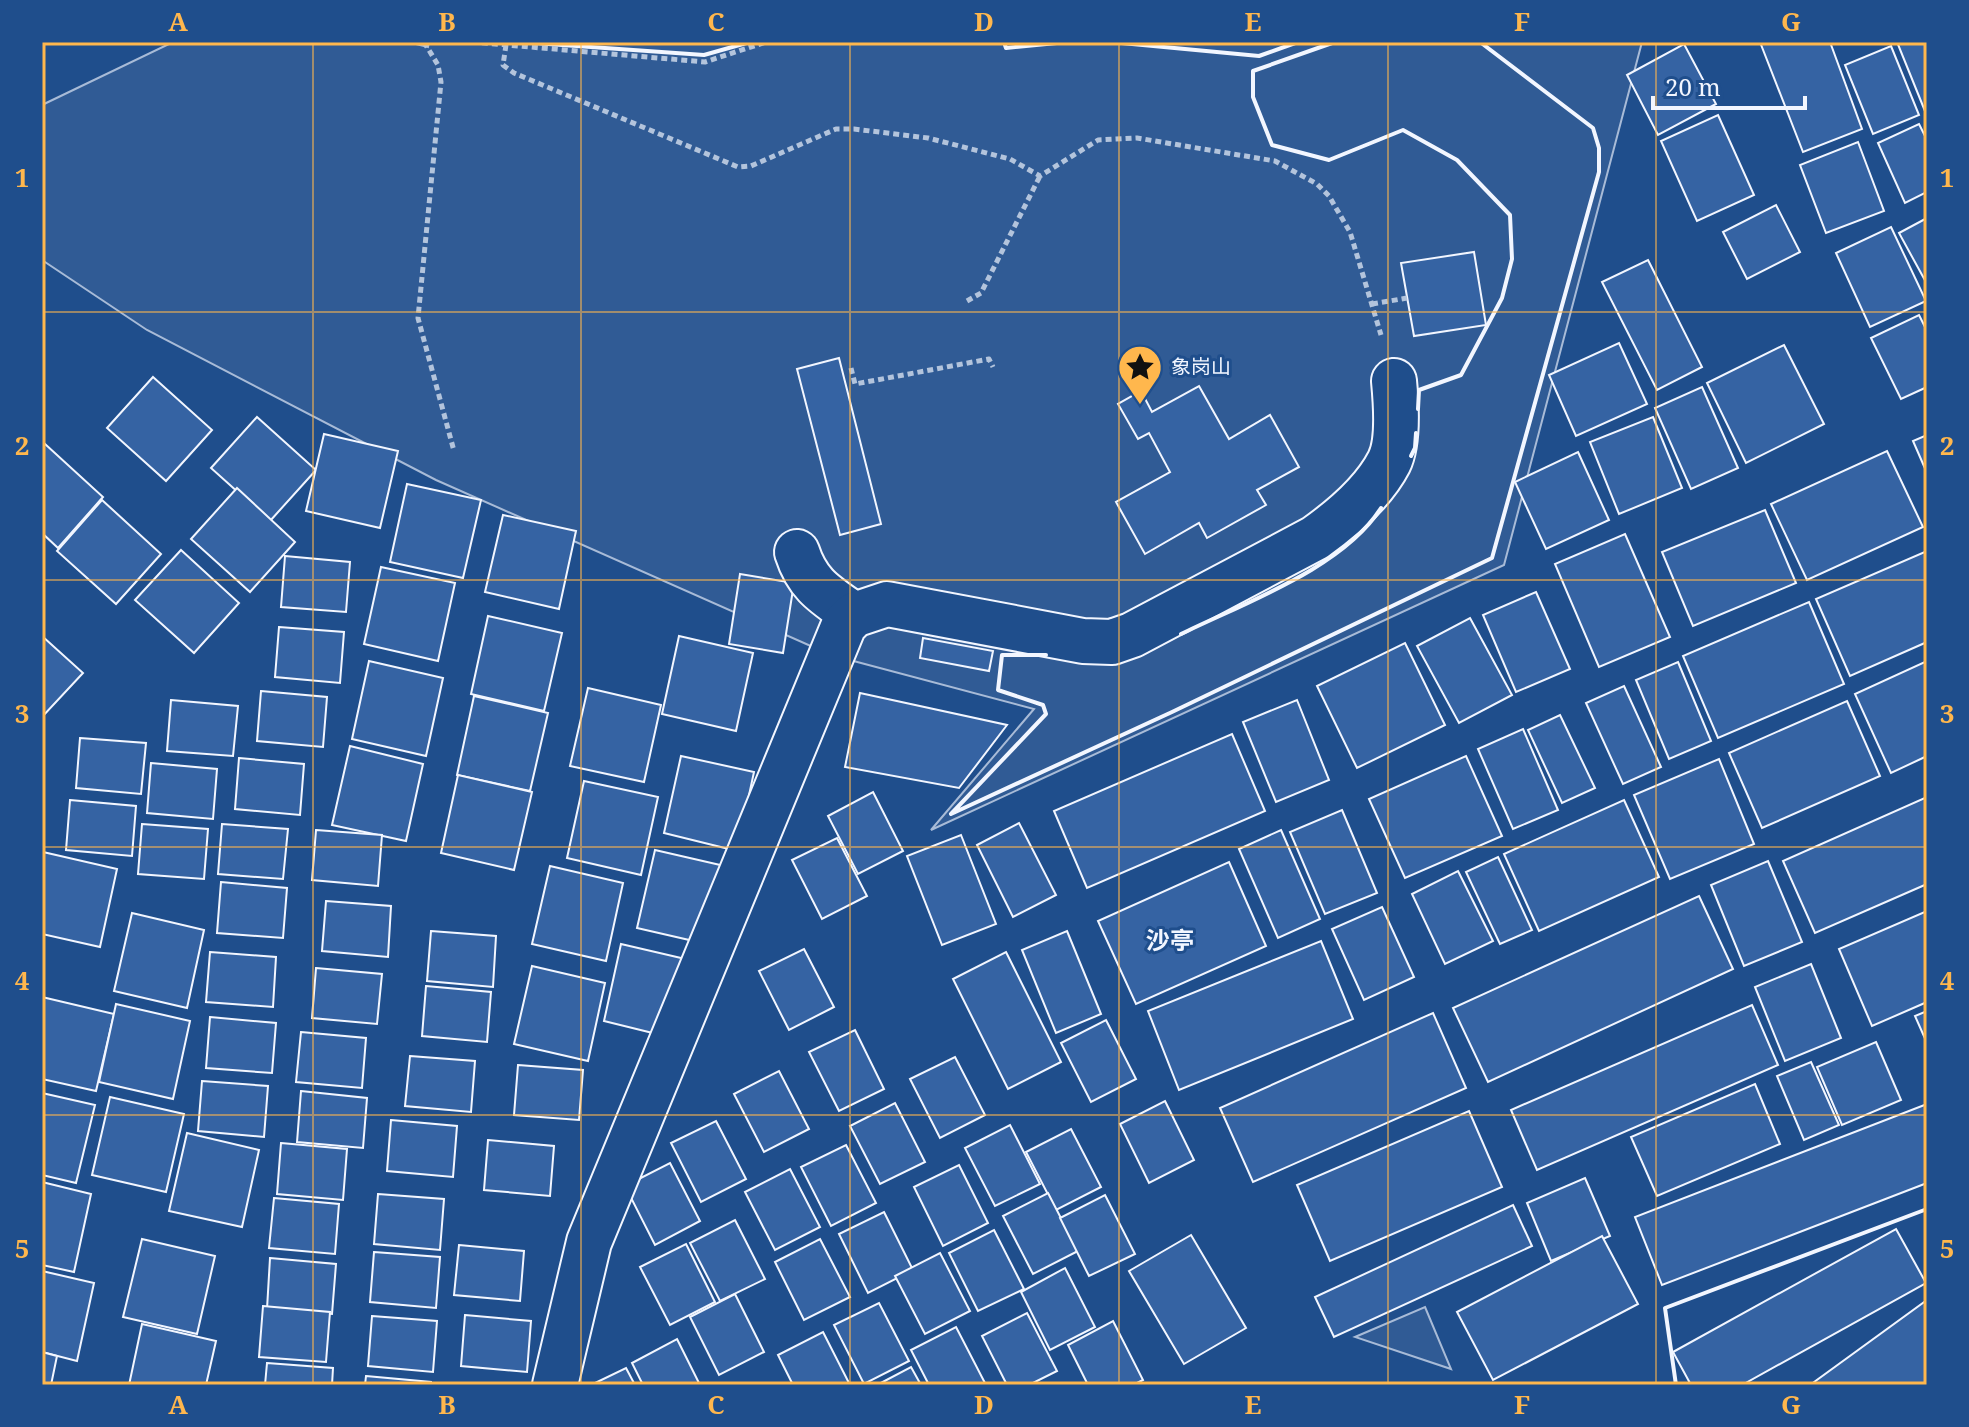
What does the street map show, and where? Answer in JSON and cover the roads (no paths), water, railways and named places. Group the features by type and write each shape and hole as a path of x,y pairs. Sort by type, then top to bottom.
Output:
{"lane":[{"path":"555,1385 589,1242 844,625 854,615 887,604 1083,641 1112,642 1132,635 1315,538 1346,514 1367,493 1390,460 1397,410 1394,381"},
{"path":"797,552 804,573 815,586 854,615"}],"place":[{"name":"象岗山","path":"1140,406"}],"district":[{"name":"沙亭","path":"1170,941"}]}
